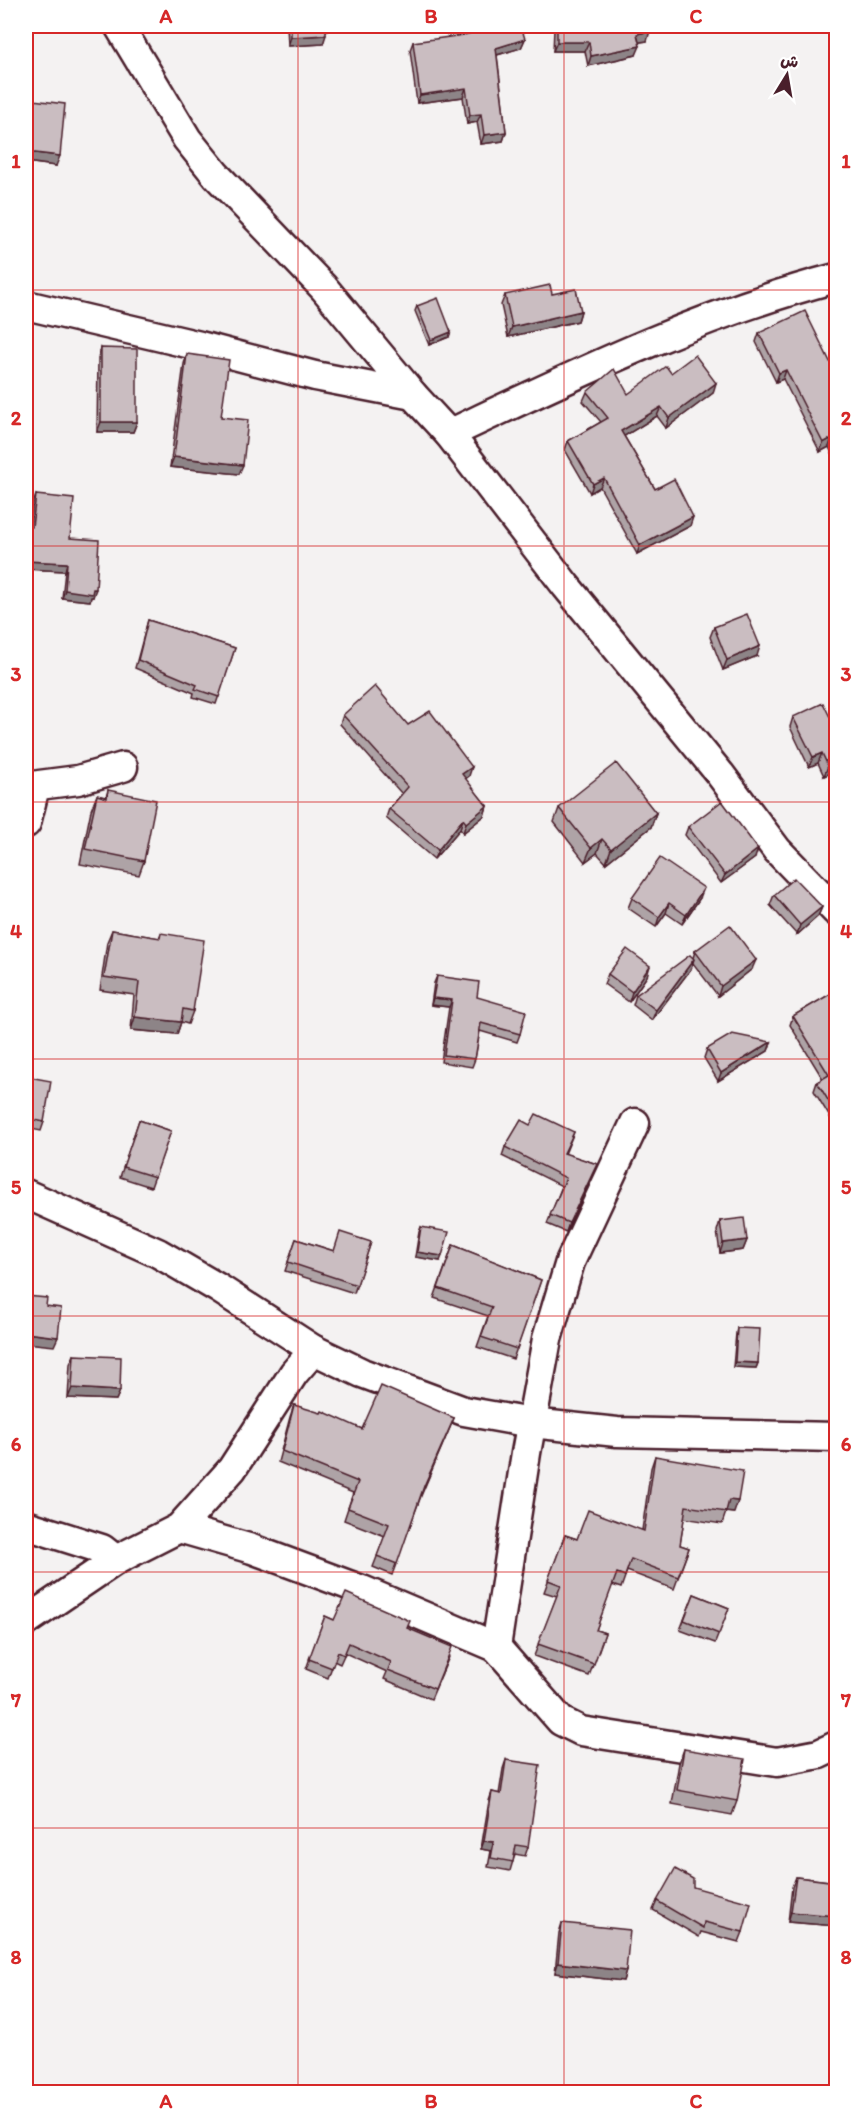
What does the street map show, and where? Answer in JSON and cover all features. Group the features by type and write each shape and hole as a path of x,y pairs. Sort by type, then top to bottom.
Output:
{"street":[{"path":"119,26 187,138 209,166 324,288 413,395 449,434 566,586 720,774 777,850 837,911"},
{"path":"449,434 555,384 744,306 837,278"},
{"path":"26,305 315,376 413,395"},
{"path":"26,823 34,791 39,785 78,780 123,767"},
{"path":"496,1647 531,1423 547,1339 570,1262 635,1123"},
{"path":"26,1194 158,1253 218,1288 314,1350 414,1394 464,1411 531,1423 617,1432 837,1437"},
{"path":"26,1621 116,1560 179,1528 232,1469 294,1373 314,1350"},
{"path":"26,1525 102,1548 116,1560"},
{"path":"179,1528 252,1549 363,1590 496,1647 561,1721 581,1731 777,1762 819,1754 837,1746"}],"building":[{"path":"291,26 326,26 326,35 291,37"},
{"path":"498,26 521,26 525,39 496,48 506,132 484,135 481,114 470,115 466,88 420,95 413,42 464,35"},
{"path":"557,26 649,26 650,31 637,34 640,46 591,56 589,42 557,42"},
{"path":"33,100 65,104 60,156 27,152"},
{"path":"550,285 552,294 576,289 581,311 512,327 505,295"},
{"path":"438,298 451,332 431,340 417,306"},
{"path":"805,311 837,376 837,448 832,438 823,443 786,370 779,373 759,333"},
{"path":"101,348 137,349 137,422 101,422"},
{"path":"187,354 229,360 221,417 248,420 243,465 174,457"},
{"path":"695,355 716,383 669,418 661,407 621,431 655,489 674,479 693,517 640,545 604,478 593,484 568,441 608,418 587,392 614,369 628,394 666,366 671,373"},
{"path":"36,495 74,499 70,538 99,540 96,589 93,589 92,594 65,590 67,563 26,561 26,527 32,527"},
{"path":"747,614 760,646 727,660 714,627"},
{"path":"148,620 235,648 219,697 195,689 197,685 138,660"},
{"path":"26,671 30,672 26,698"},
{"path":"375,686 408,725 430,711 472,767 462,774 487,806 466,823 463,819 438,850 389,809 408,787 343,715"},
{"path":"823,703 837,731 837,762 828,766 822,753 813,757 793,717"},
{"path":"616,763 656,813 611,849 602,839 591,848 559,808"},
{"path":"108,790 156,800 144,861 85,849 97,795 107,798"},
{"path":"722,801 758,849 725,875 688,827"},
{"path":"660,858 704,888 686,915 669,903 659,917 632,898"},
{"path":"794,878 822,907 800,925 774,895"},
{"path":"730,925 756,960 721,986 695,951"},
{"path":"112,930 160,938 161,933 204,940 193,1011 183,1009 181,1022 135,1017 139,982 104,977"},
{"path":"627,949 650,966 632,992 608,974"},
{"path":"690,955 694,959 656,1010 636,995"},
{"path":"437,976 479,982 477,997 526,1011 520,1034 481,1023 475,1059 444,1055 452,1000 433,998"},
{"path":"837,990 837,1109 834,1110 817,1082 829,1075 793,1016"},
{"path":"732,1034 771,1042 721,1073 707,1049"},
{"path":"29,1077 51,1081 44,1122 26,1118"},
{"path":"536,1114 574,1132 564,1153 597,1164 569,1223 550,1215 566,1178 505,1147 521,1120 530,1125"},
{"path":"139,1120 171,1131 155,1177 123,1167"},
{"path":"744,1218 747,1240 723,1243 720,1221"},
{"path":"421,1227 449,1232 442,1256 417,1252"},
{"path":"340,1232 371,1242 357,1285 288,1262 296,1239 334,1251"},
{"path":"453,1245 541,1280 517,1349 481,1337 492,1307 438,1288"},
{"path":"26,1258 31,1259 26,1279"},
{"path":"26,1296 47,1298 46,1306 61,1308 58,1337 26,1333"},
{"path":"737,1328 760,1329 758,1363 735,1362"},
{"path":"74,1355 121,1357 120,1391 72,1388"},
{"path":"381,1386 454,1418 424,1486 397,1564 377,1556 389,1524 348,1508 358,1482 282,1451 294,1405 321,1413 322,1411 362,1429"},
{"path":"655,1456 743,1471 738,1501 729,1500 726,1512 686,1506 680,1545 689,1548 678,1577 631,1559 625,1576 617,1573 596,1630 605,1633 594,1664 538,1644 561,1585 548,1580 565,1535 577,1539 588,1510 644,1531"},
{"path":"346,1593 410,1621 407,1628 452,1647 435,1689 388,1670 391,1662 349,1643 344,1655 338,1652 332,1668 309,1659 325,1616 334,1620"},
{"path":"694,1594 729,1608 719,1634 684,1620"},
{"path":"684,1749 745,1759 737,1801 677,1790"},
{"path":"506,1760 540,1765 528,1847 516,1845 513,1862 491,1858 494,1842 484,1841 492,1792 501,1794"},
{"path":"675,1869 693,1879 693,1887 751,1903 743,1932 704,1922 703,1928 657,1901"},
{"path":"796,1877 837,1882 837,1916 791,1912"},
{"path":"562,1923 630,1930 626,1971 558,1963"}]}
